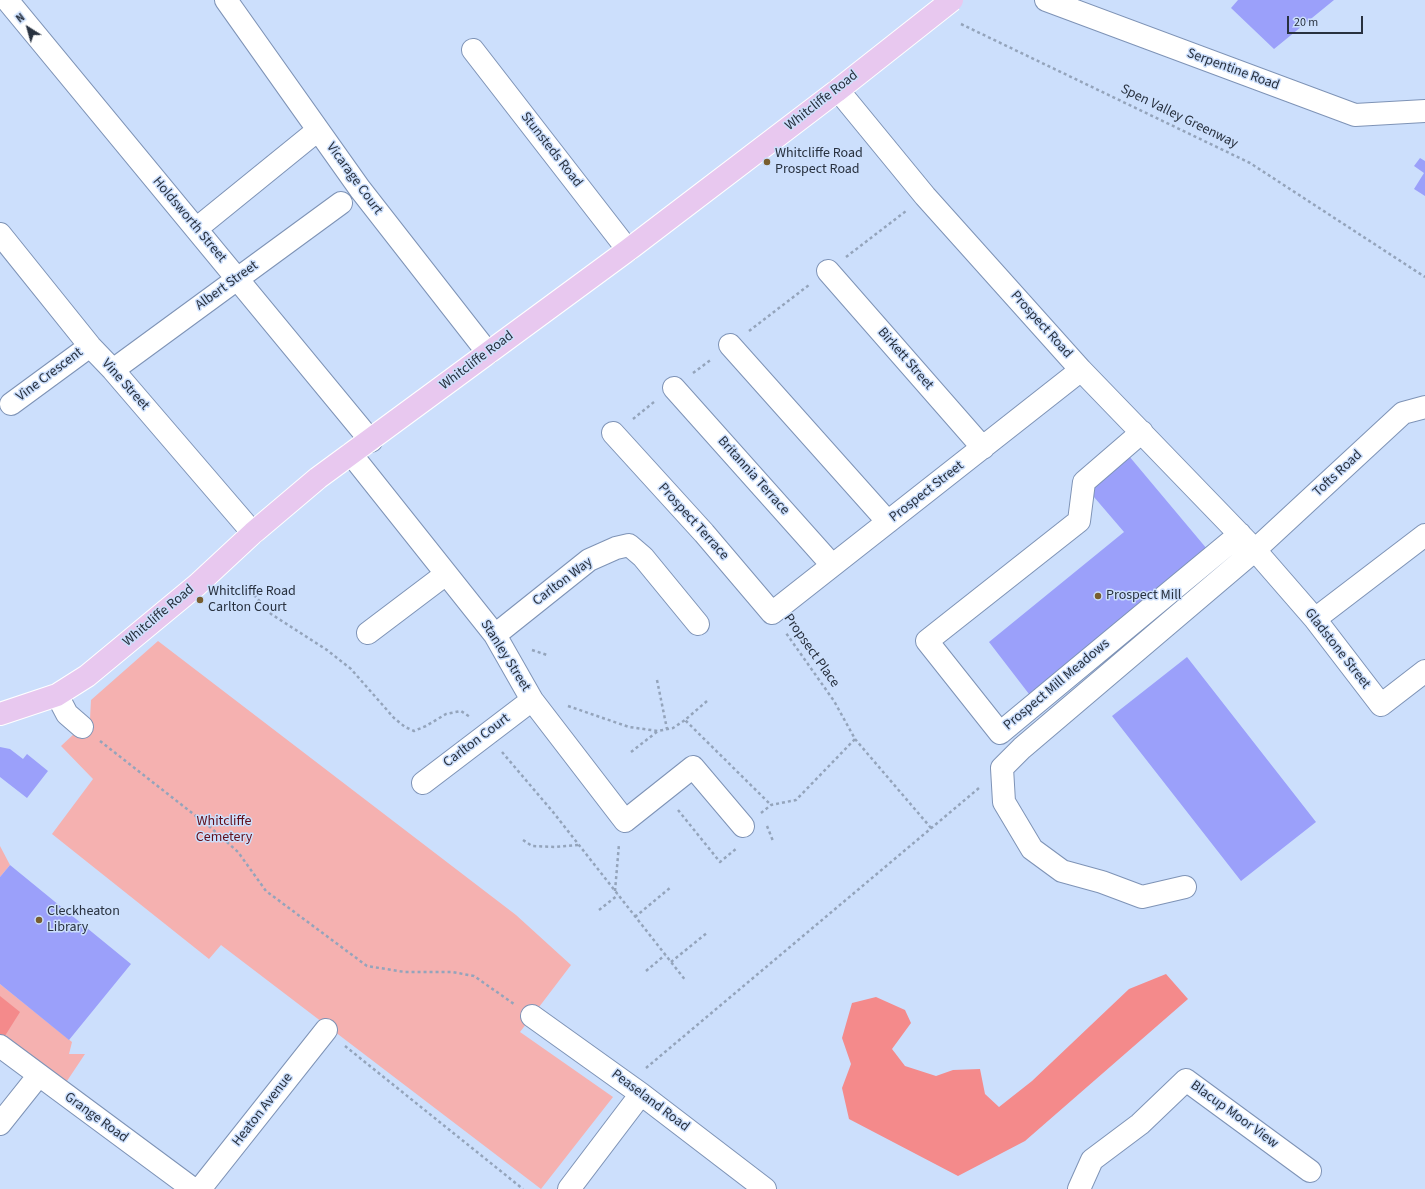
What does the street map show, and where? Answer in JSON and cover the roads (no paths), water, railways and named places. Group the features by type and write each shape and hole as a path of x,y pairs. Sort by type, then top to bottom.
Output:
{"main road":[{"name":"Whitcliffe Road","path":"0,714 57,695 87,676 113,656 196,585 253,533 318,478 371,441 628,250 838,90 952,0"}],"street":[{"name":"Holdsworth Street","path":"7,0 371,441"},
{"name":"Vicarage Court","path":"226,0 360,189 488,353"},
{"name":"Serpentine Road","path":"1046,0 1354,115 1425,111"},
{"name":"Stunsteds Road","path":"473,50 628,250"},
{"name":"Prospect Road","path":"838,90 925,196 1081,370 1255,550"},
{"path":"196,229 318,130"},
{"name":"Albert Street","path":"113,370 341,203"},
{"name":"Vine Street","path":"0,234 90,346 113,370 253,533"},
{"name":"Birkett Street","path":"828,271 982,448"},
{"path":"730,345 888,522"},
{"name":"Vine Crescent","path":"11,404 90,346"},
{"name":"Prospect Street","path":"772,612 1081,370"},
{"name":"Britannia Terrace","path":"674,388 832,565"},
{"name":"Tofts Road","path":"1185,887 1142,897 1102,882 1062,872 1032,849 1004,802 1002,768 1022,748 1255,550 1403,413 1425,407"},
{"name":"Prospect Mill Meadows","path":"1142,432 1084,482 1079,521 927,641 1000,733 1240,534"},
{"name":"Prospect Terrace","path":"613,433 704,533 772,612"},
{"name":"Stanley Street","path":"351,454 495,635 532,700 625,821 693,767 752,827"},
{"path":"1315,619 1425,535"},
{"name":"Carlton Way","path":"495,635 589,560 616,548 628,545 643,557 698,624"},
{"name":"Gladstone Street","path":"1255,550 1315,619 1381,705 1425,671"},
{"path":"368,633 446,574"},
{"path":"57,695 67,714 82,727"},
{"name":"Carlton Court","path":"423,783 532,700"},
{"name":"Peaseland Road","path":"532,1016 634,1089 765,1189"},
{"name":"Heaton Avenue","path":"200,1189 326,1030"},
{"name":"Grange Road","path":"0,1046 193,1189"},
{"path":"0,1124 38,1075"},
{"name":"Blacup Moor View","path":"1079,1189 1092,1160 1140,1124 1186,1080 1310,1171"},
{"path":"569,1189 634,1089"}],"place":[{"name":"Whitcliffe Road Prospect Road","path":"767,162"},
{"name":"Prospect Mill","path":"1098,596"},
{"name":"Whitcliffe Road Carlton Court","path":"200,600"},
{"name":"Cleckheaton Library","path":"39,920"}],"park label":[{"name":"Whitcliffe Cemetery","path":"224,830"}]}
